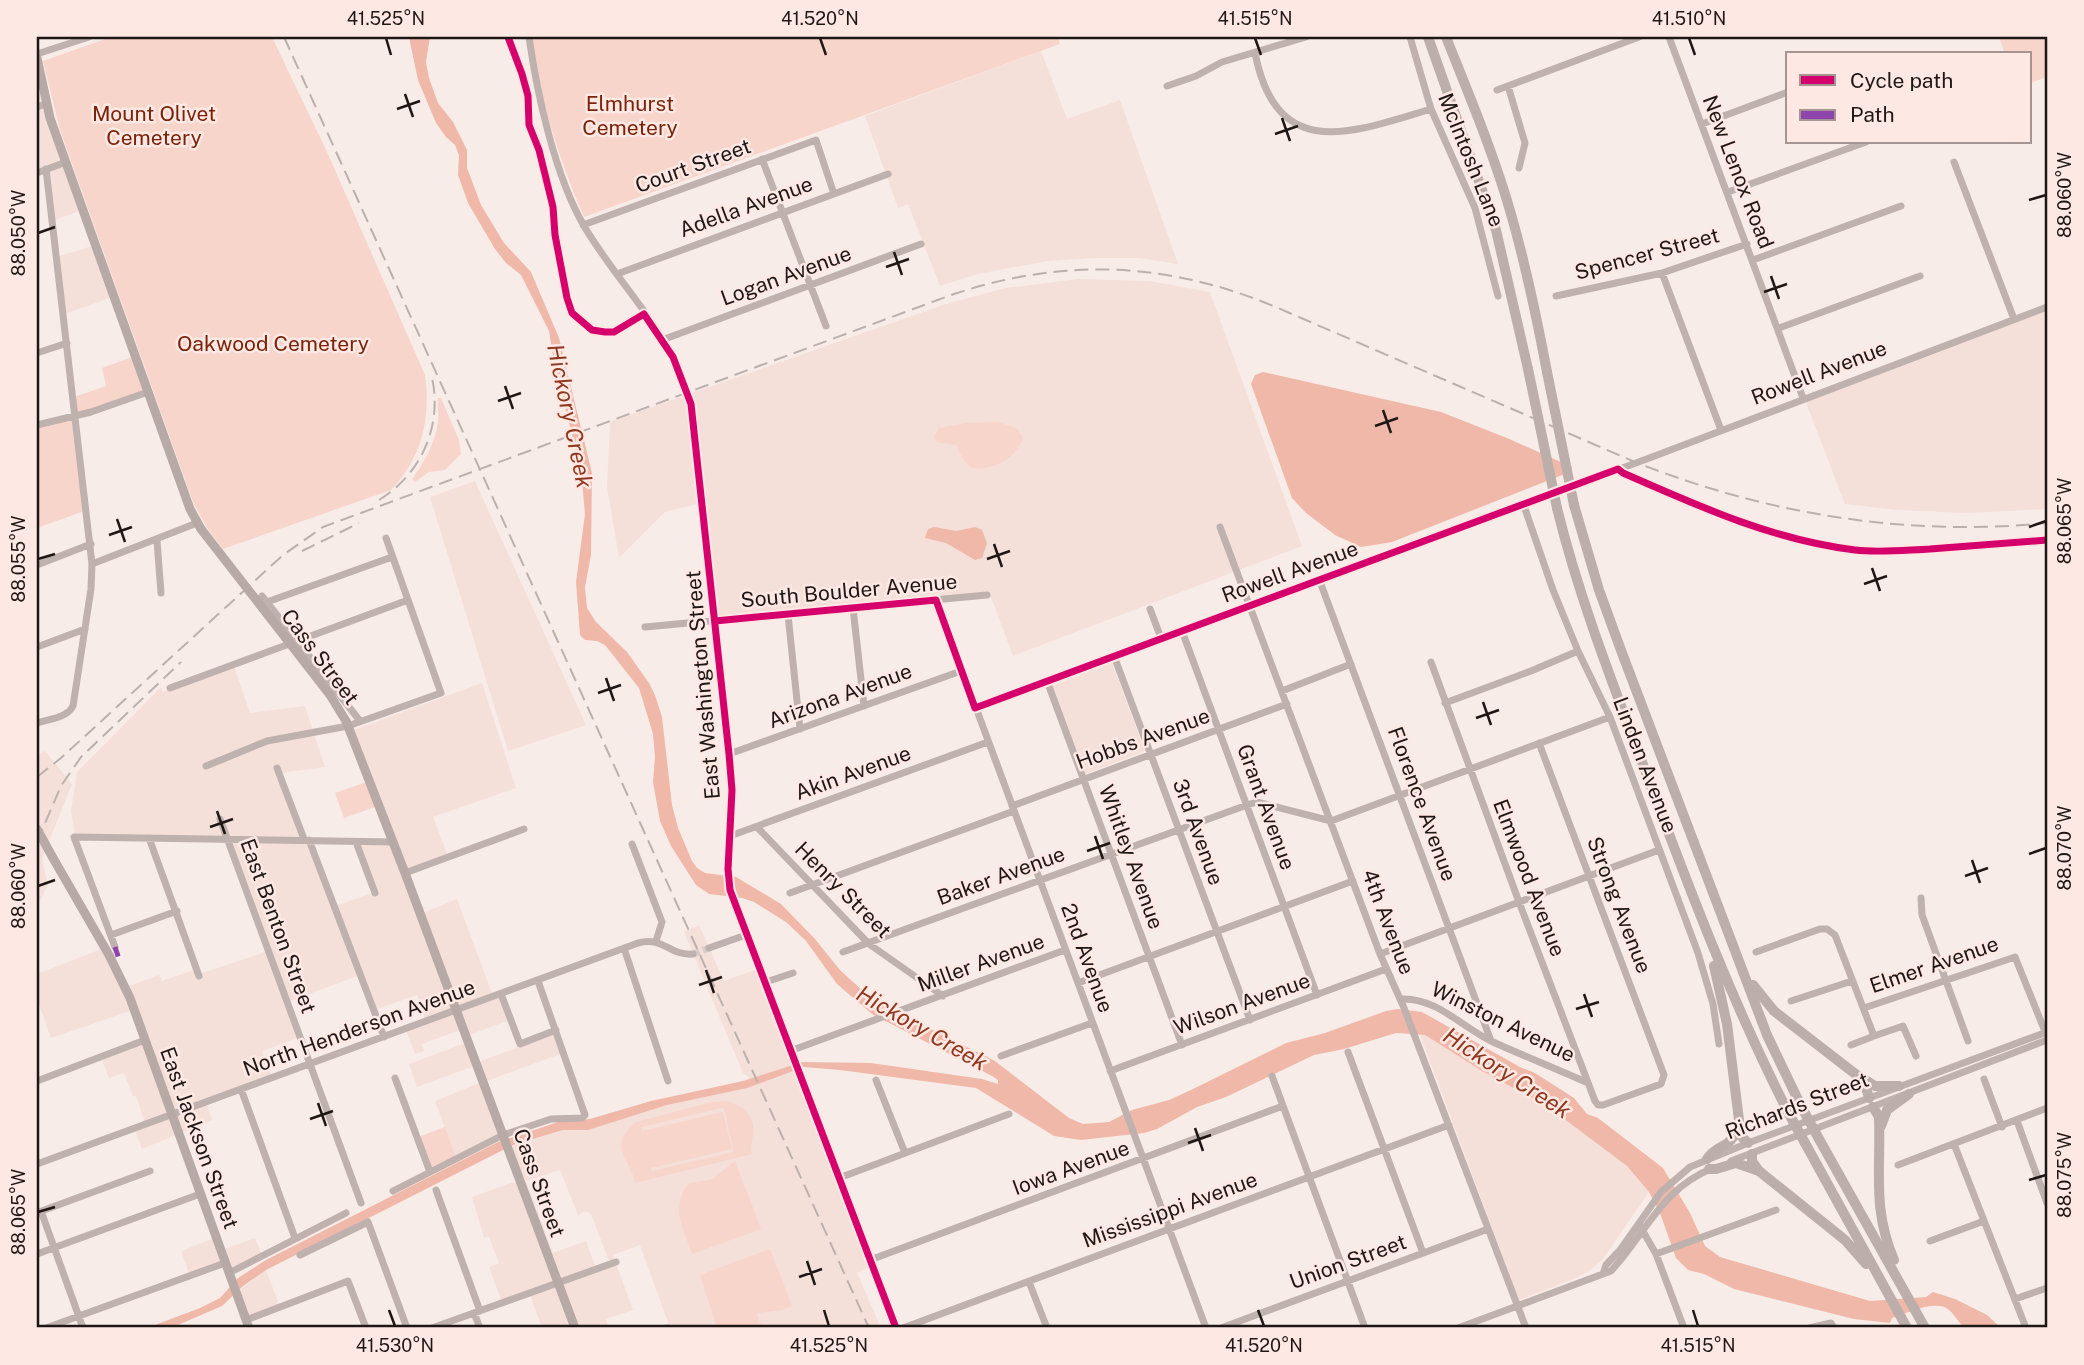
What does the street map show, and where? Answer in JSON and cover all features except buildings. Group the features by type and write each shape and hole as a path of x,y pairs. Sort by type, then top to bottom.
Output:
{"highway":[{"path":"1428,37 1496,230 1557,508 1582,598 1708,940 1752,1042 1907,1328"},
{"path":"1446,37 1487,140 1511,213 1531,293 1574,505 1599,590 1767,1035 1801,1106 1925,1328"},
{"path":"1708,940 1727,1024 1741,1136 1750,1148 1752,1161 1759,1171 1845,1240 1881,1282"},
{"path":"1734,948 1757,992 1774,1011 1865,1084 1879,1117 1878,1202 1881,1222 1898,1269 1899,1280"},
{"path":"1857,1076 1875,1086 1899,1086"},
{"path":"1880,1129 1887,1110 1909,1094"},
{"path":"1740,1114 1736,1133 1730,1143 1709,1154 1708,1164 1736,1163 1759,1171"}],"main road":[{"name":"Cass Street","path":"37,56 41,106 66,162 148,393 199,526 330,695 347,723 575,1328"},
{"name":"East Jackson Street","path":"37,829 130,998 248,1324"}],"street":[{"name":"East Washington Street","path":"529,37 534,75 554,151 583,225 662,340 680,372 694,421 732,790 728,869 733,902 766,982 896,1328"},
{"path":"1167,86 1196,76 1222,62 1306,37"},
{"name":"McIntosh Lane","path":"1410,37 1431,109 1475,208 1498,296"},
{"path":"1497,90 1639,37"},
{"name":"New Lenox Road","path":"1669,37 1803,398"},
{"path":"37,56 83,38"},
{"path":"1255,53 1260,80 1272,104 1292,122 1313,131 1337,132 1366,127 1431,109"},
{"path":"1508,86 1525,143 1520,168"},
{"path":"1702,124 1786,93"},
{"name":"Court Street","path":"583,225 816,139 834,194"},
{"path":"1728,192 1860,144"},
{"path":"762,159 812,285 825,326"},
{"path":"37,173 66,162"},
{"path":"1954,162 2014,319"},
{"path":"37,723 70,712 73,706 92,564 92,544 46,169"},
{"name":"Adella Avenue","path":"617,274 888,174"},
{"path":"1753,260 1901,206"},
{"name":"Logan Avenue","path":"662,340 921,244"},
{"name":"Spencer Street","path":"1556,296 1662,272 1747,244"},
{"path":"1662,272 1721,430"},
{"path":"1779,328 1920,276"},
{"name":"Rowell Avenue","path":"975,708 2047,307"},
{"path":"37,353 67,343"},
{"path":"37,425 148,393"},
{"name":"Linden Avenue","path":"1523,503 1553,590 1578,651 1610,717 1706,976 1718,1044"},
{"path":"92,564 199,526"},
{"name":"4th Avenue","path":"1220,527 1380,954 1401,999 1526,1328"},
{"path":"206,766 267,741 360,722 441,693 386,538"},
{"path":"157,541 161,593"},
{"path":"37,565 92,544"},
{"path":"360,722 264,599 392,557"},
{"name":"Florence Avenue","path":"1320,579 1491,1041"},
{"name":"South Boulder Avenue","path":"645,627 987,595"},
{"path":"170,688 408,600"},
{"name":"2nd Avenue","path":"936,600 1206,1328"},
{"path":"853,608 864,706"},
{"path":"1150,608 1161,638"},
{"path":"788,615 800,729"},
{"path":"37,647 85,629"},
{"name":"Grant Avenue","path":"1182,631 1317,995"},
{"path":"1445,702 1578,651"},
{"name":"3rd Avenue","path":"1114,656 1250,1020"},
{"name":"Elmwood Avenue","path":"1431,662 1519,902 1598,1105"},
{"path":"1282,691 1351,664"},
{"name":"Arizona Avenue","path":"729,754 961,671"},
{"name":"Whitley Avenue","path":"1047,681 1182,1045"},
{"name":"Hobbs Avenue","path":"790,894 1084,779 1287,704"},
{"path":"1331,821 1610,717"},
{"name":"Akin Avenue","path":"730,836 988,742"},
{"name":"Strong Avenue","path":"1539,743 1664,1080 1661,1084 1598,1105"},
{"path":"277,768 384,1037"},
{"name":"Baker Avenue","path":"843,952 1257,802 1331,821"},
{"name":"East Benton Street","path":"220,819 361,1203"},
{"name":"Henry Street","path":"757,827 869,943 943,996"},
{"path":"405,873 524,829"},
{"path":"115,947 74,837 393,842"},
{"path":"149,838 200,976"},
{"path":"356,842 374,893"},
{"path":"632,844 662,922 656,941 678,952 693,954"},
{"path":"1380,954 1659,850"},
{"path":"1078,983 1353,881"},
{"path":"1921,898 1922,915 1968,1041"},
{"path":"111,935 177,911"},
{"path":"1756,952 1820,929 1828,929 1835,935 1874,1036"},
{"path":"709,948 746,935"},
{"name":"North Henderson Avenue","path":"37,1164 624,948 646,941 656,941"},
{"path":"624,948 668,1081"},
{"name":"Miller Avenue","path":"792,1055 877,1020 1065,950"},
{"name":"Elmer Avenue","path":"1864,1008 2015,957 2047,1035"},
{"name":"Wilson Avenue","path":"1110,1071 1386,969"},
{"path":"766,982 793,973"},
{"path":"393,1191 503,1135 551,1119 582,1118 585,1115 538,981"},
{"path":"1791,1001 1852,981"},
{"path":"501,994 520,1044 556,1030"},
{"name":"Winston Avenue","path":"1401,999 1414,998 1435,1006 1491,1041 1588,1083"},
{"path":"1001,1056 1092,1023"},
{"path":"1851,1045 1903,1026 1916,1056"},
{"name":"Richards Street","path":"1871,1102 1899,1086 2047,1035"},
{"name":"Richards Street","path":"1458,1328 1611,1271 1654,1208 1677,1182 1708,1164 1871,1102 1909,1094 2047,1035"},
{"path":"37,1081 145,1040"},
{"path":"1348,1052 1423,1253"},
{"path":"1272,1076 1365,1328"},
{"path":"396,1078 430,1172"},
{"path":"1984,1079 2001,1127"},
{"path":"876,1080 905,1153"},
{"path":"241,1089 295,1238"},
{"name":"Iowa Avenue","path":"870,1260 1283,1106"},
{"path":"1898,1165 2017,1122 2047,1108"},
{"path":"839,1178 1009,1114"},
{"path":"2017,1122 2047,1203"},
{"name":"Mississippi Avenue","path":"903,1328 1449,1125"},
{"path":"1954,1144 2026,1328"},
{"path":"83,1328 39,1212 150,1171"},
{"path":"436,1190 480,1328"},
{"path":"37,1254 200,1194"},
{"path":"1656,1254 1776,1210"},
{"path":"46,1328 228,1272 346,1213"},
{"path":"1930,1241 1984,1221"},
{"path":"300,1255 368,1222 407,1328"},
{"path":"1641,1227 1656,1254 1684,1328"},
{"name":"Union Street","path":"1221,1328 1488,1229"},
{"path":"432,1328 616,1262"},
{"path":"248,1324 348,1281 366,1328"},
{"path":"1029,1282 1047,1328"},
{"path":"2015,1299 2047,1288"},
{"path":"1810,1328 1833,1326"}],"shaded area":[{"path":"1041,51 1067,119 1120,100 1178,264 1139,258 1048,261 978,274 940,286 908,204 898,208 865,116"},
{"path":"37,61 82,210 52,221 47,170 37,173"},
{"path":"95,245 113,297 64,314 57,257"},
{"path":"1078,279 1149,281 1210,292 1302,546 1013,656 991,597 717,618 696,422 689,394 946,304 1005,288"},
{"path":"2047,308 2047,509 1966,513 1897,510 1845,504 1805,400"},
{"path":"686,395 702,503 665,512 619,558 607,487 610,422"},
{"path":"475,481 586,725 508,751 430,497"},
{"path":"1112,663 1145,751 1083,775 1051,686"},
{"path":"234,666 250,713 305,706 325,767 281,773 304,839 309,841 335,906 375,892 357,842 393,843 351,731 482,683 516,788 433,817 448,856 405,872 420,914 457,899 493,996 501,995 510,1020 466,1036 463,1029 422,1044 424,1051 415,1054 406,1030 426,1022 417,995 374,1010 360,975 288,1002 228,838 75,835 71,811 77,772 161,687 163,692"},
{"path":"45,751 72,784 42,859 48,885 37,906 37,755"},
{"path":"699,925 724,981 760,968 795,1064 767,1074 798,1070 871,1266 857,1273 881,1328 670,1328 640,1245 613,1255 633,1310 606,1319 609,1328 542,1328 529,1292 502,1302 489,1267 499,1263 489,1237 484,1238 472,1197 511,1183 526,1181 508,1147 563,1130 588,1130 667,1105 752,1086 749,1077 743,1073 684,932","holes":["560,1170 578,1215 585,1211 591,1214 609,1261 595,1266 586,1241 553,1253 526,1181"]},
{"path":"104,948 133,1010 51,1038 37,999 37,974"},
{"path":"268,951 300,1037 262,1051 272,1078 206,1102 212,1120 142,1149 134,1128 145,1123 136,1096 133,1096 124,1073 109,1078 101,1057 145,1041 129,986 159,975 162,981 196,969 199,974"},
{"path":"556,1033 563,1053 484,1082 477,1065 417,1087 409,1064 468,1042 476,1063"},
{"path":"1420,1035 1425,1035 1482,1071 1547,1106 1627,1166 1649,1192 1603,1259 1589,1271 1519,1300"},
{"path":"482,1082 501,1133 456,1157 435,1101"},
{"path":"215,1238 224,1263 190,1276 181,1251"},
{"path":"255,1238 262,1255 229,1272 221,1250"},
{"path":"266,1270 280,1307 245,1320 235,1294"}],"green space":[{"path":"111,37 272,37 328,154 425,375 427,407 422,437 410,465 391,490 223,549 207,528 193,502 60,130 43,61"},
{"name":"Elmhurst Cemetery","path":"530,37 1057,37 1060,44 584,217 551,128"},
{"path":"1999,37 2047,37 2047,77 2032,82 2032,52 2004,52"},
{"path":"135,356 148,392 76,415 74,397 106,386 102,368"},
{"path":"438,398 441,398 459,440 461,454 445,470 429,472 415,482 412,479 432,445 438,421"},
{"path":"75,416 87,510 37,528 37,426"},
{"path":"997,422 1017,428 1023,438 1013,454 991,467 971,468 956,445 937,442 934,437 939,428 966,423"},
{"path":"369,781 378,806 344,818 335,793"},
{"path":"727,1101 738,1105 750,1116 753,1126 752,1154 635,1183 622,1152 622,1138 627,1131 636,1122 712,1102","holes":["724,1109 734,1152 652,1171 651,1168 732,1149 723,1112 642,1131 641,1127"]},
{"path":"445,1127 456,1157 430,1171 418,1137"},
{"path":"735,1161 761,1229 692,1254 680,1219 683,1193 688,1184 712,1179"},
{"path":"770,1249 792,1306 757,1313 760,1323 770,1328 717,1328 700,1275"}],"water":[{"name":"Hickory Creek","path":"409,37 430,37 426,62 429,78 438,103 453,122 467,150 467,168 481,205 504,243 531,272 559,338 592,473 591,555 585,587 587,608 596,622 627,652 655,695 662,717 672,805 678,828 697,868 705,873 736,877 781,904 840,970 862,990 907,1019 995,1061 1069,1118 1083,1124 1109,1122 1132,1110 1169,1100 1286,1043 1325,1033 1386,1011 1398,1009 1422,1012 1535,1073 1574,1098 1587,1114 1598,1118 1663,1168 1690,1213 1705,1246 1720,1257 1870,1301 1926,1297 1933,1292 1955,1299 1987,1315 2001,1328 1968,1328 1949,1310 1940,1306 1916,1309 1892,1318 1890,1323 1854,1319 1734,1289 1704,1274 1688,1270 1676,1258 1660,1213 1649,1192 1627,1166 1547,1106 1482,1071 1425,1035 1396,1033 1314,1055 1226,1097 1197,1107 1157,1129 1081,1140 1054,1136 976,1088 804,1067 747,1088 667,1105 588,1130 563,1130 513,1145 266,1270 222,1306 171,1328 147,1328 220,1298 238,1278 266,1260 498,1142 558,1122 590,1119 651,1101 743,1081 802,1062 871,1063 982,1079 998,1084 998,1080 992,1076 872,1014 837,984 806,941 786,922 754,902 709,894 696,885 671,846 660,821 653,782 653,734 639,688 605,645 585,640 580,635 576,582 585,514 581,470 555,367 549,331 521,275 506,263 495,249 468,203 458,175 459,155 455,145 436,123 418,80"},
{"path":"1263,372 1441,412 1572,467 1570,472 1392,542 1361,547 1335,535 1306,513 1292,498 1251,384 1255,375"},
{"path":"934,527 956,531 975,527 982,530 987,543 982,558 975,560 946,543 925,538 928,529"}],"tunnel":[{"path":"693,954 709,948"}],"railway":[{"path":"284,37 869,1328"},
{"path":"37,777 283,555 323,527 954,294 1037,274 1118,270 1198,281 1238,293 1635,462 1685,480 1786,508 1889,524 1994,527 2047,523"},
{"path":"379,500 407,476 426,446 434,411 431,374"},
{"path":"302,551 359,523"},
{"path":"37,842 61,786 81,757 181,662"}],"marked path":[{"path":"115,947 119,959"}],"cycle path":[{"path":"508,37 528,96 529,125 539,150 553,207 555,235 572,313 592,330 605,332 614,332 644,314 673,357 691,404 732,790 728,869 730,890 896,1328"},
{"path":"715,621 936,600 975,708 1618,469 1708,509 1765,530 1855,550 1930,549 2047,540"}],"park label":[{"name":"Mount Olivet Cemetery","path":"154,126"},
{"name":"Oakwood Cemetery","path":"273,344"}]}
